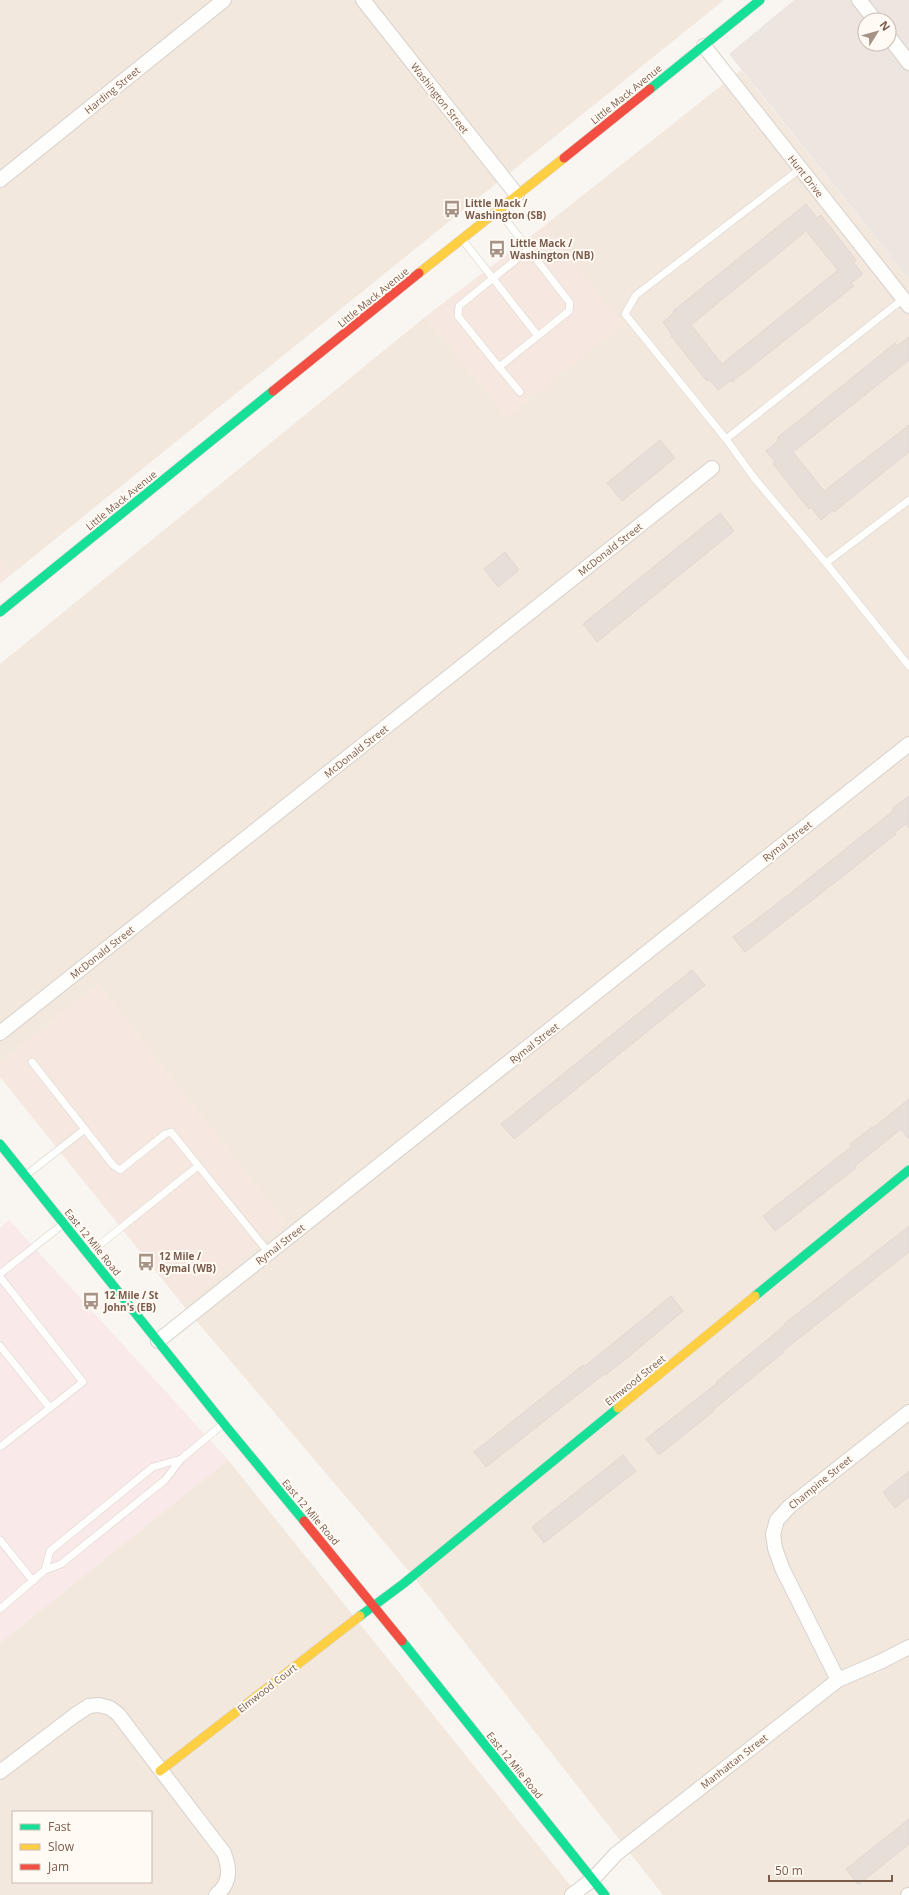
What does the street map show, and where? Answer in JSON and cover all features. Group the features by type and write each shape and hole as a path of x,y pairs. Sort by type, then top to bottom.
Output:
{"main road":[{"name":"Little Mack Avenue","path":"0,612 760,0"},
{"name":"East 12 Mile Road","path":"0,1144 224,1424 374,1606 605,1895"},
{"name":"Elmwood Street","path":"374,1606 410,1579 909,1170"},
{"name":"Elmwood Court","path":"160,1771 340,1630 374,1606"}],"street":[{"name":"Harding Street","path":"0,180 224,0"},
{"name":"Washington Street","path":"363,0 517,195"},
{"path":"859,0 869,12"},
{"name":"Hunt Drive","path":"704,46 906,303"},
{"path":"897,47 909,63"},
{"name":"McDonald Street","path":"0,1033 712,468"},
{"name":"Rymal Street","path":"158,1341 909,744"},
{"name":"Champine Street","path":"838,1680 782,1568 772,1534 777,1520 790,1506 909,1412"},
{"name":"Manhattan Street","path":"572,1895 592,1879 616,1854 838,1680 882,1661 909,1647"},
{"path":"0,1772 89,1706 99,1705 110,1708 118,1714 160,1771 224,1852 229,1873 226,1882 216,1895"}],"lane":[{"path":"800,168 636,295 625,314 726,439 755,479 826,563 909,666"},
{"path":"499,210 528,250 570,303 569,310 499,367"},
{"path":"462,239 538,336"},
{"path":"520,392 458,316 459,306 528,250"},
{"path":"726,439 906,303"},
{"path":"826,563 909,500"},
{"path":"32,1062 113,1165 120,1170 165,1134 171,1132 269,1253"},
{"path":"25,1176 85,1129"},
{"path":"88,1254 198,1166"},
{"path":"0,1274 64,1224"},
{"path":"0,1278 83,1382 0,1447"},
{"path":"0,1346 50,1408"},
{"path":"0,1609 45,1570 62,1564 165,1480 181,1459 224,1424"},
{"path":"45,1570 50,1551 153,1467 181,1459"},
{"path":"0,1540 33,1581"}],"shaded area":[{"path":"0,0 724,0 12,574 0,558"},
{"path":"794,0 909,0 909,279 729,54"},
{"path":"741,70 909,279 909,1895 663,1895 408,1570 183,1305 285,1223 98,984 0,1063 0,664 425,317 507,417 623,325 544,226"},
{"path":"544,226 624,325 507,417 425,317"},
{"path":"0,558 12,574 0,584"},
{"path":"98,984 285,1223 183,1305 0,1077 0,1063"},
{"path":"9,1220 228,1460 0,1643 0,1228"},
{"path":"228,1460 578,1895 0,1895 0,1643"}],"building":[{"path":"806,204 817,218 821,215 856,260 854,263 863,274 851,283 854,286 732,382 731,380 718,390 709,379 707,381 671,336 672,335 663,322 675,312 673,311","holes":["806,231 838,270 722,364 691,325"]},
{"path":"909,337 909,360 793,452 824,491 909,425 909,452 834,512 833,510 821,520 811,507 809,509 773,464 775,462 766,451 779,440 777,438 895,343 897,346"},
{"path":"660,440 675,458 622,501 607,483"},
{"path":"720,513 734,531 597,642 583,624"},
{"path":"505,552 519,570 498,587 484,569"},
{"path":"909,796 909,828 906,824 894,833 896,834 745,952 733,937 787,896 894,810 893,808"},
{"path":"692,970 705,985 514,1139 501,1124"},
{"path":"909,1099 909,1139 901,1129 855,1166 856,1168 775,1231 763,1216 852,1146 850,1144 872,1127 873,1128"},
{"path":"909,1226 909,1252 783,1351 784,1352 713,1410 714,1411 659,1455 646,1439 717,1383 716,1382 785,1325 784,1324"},
{"path":"671,1296 683,1311 626,1359 605,1375 604,1374 486,1467 474,1452 583,1365 584,1367"},
{"path":"623,1455 636,1471 544,1543 532,1527"},
{"path":"909,1471 909,1497 895,1508 883,1492"},
{"path":"909,1819 909,1844 858,1885 846,1869"}],"traffic: fast":[{"path":"650,89 760,0"},
{"path":"0,612 273,391"},
{"path":"0,1144 224,1424 304,1521"},
{"path":"755,1296 909,1170"},
{"path":"360,1616 403,1584 618,1408"},
{"path":"402,1641 605,1895"}],"traffic: slow":[{"path":"419,273 564,158"},
{"path":"618,1408 755,1296"},
{"path":"160,1771 360,1616"}],"traffic: jam":[{"path":"564,158 650,89"},
{"path":"273,391 419,273"},
{"path":"304,1521 402,1641"}],"place":[{"name":"Little Mack / Washington (SB)","path":"452,209"},
{"name":"Little Mack / Washington (NB)","path":"497,249"},
{"name":"12 Mile / Rymal (WB)","path":"146,1262"},
{"name":"12 Mile / St John's (EB)","path":"91,1301"}]}
